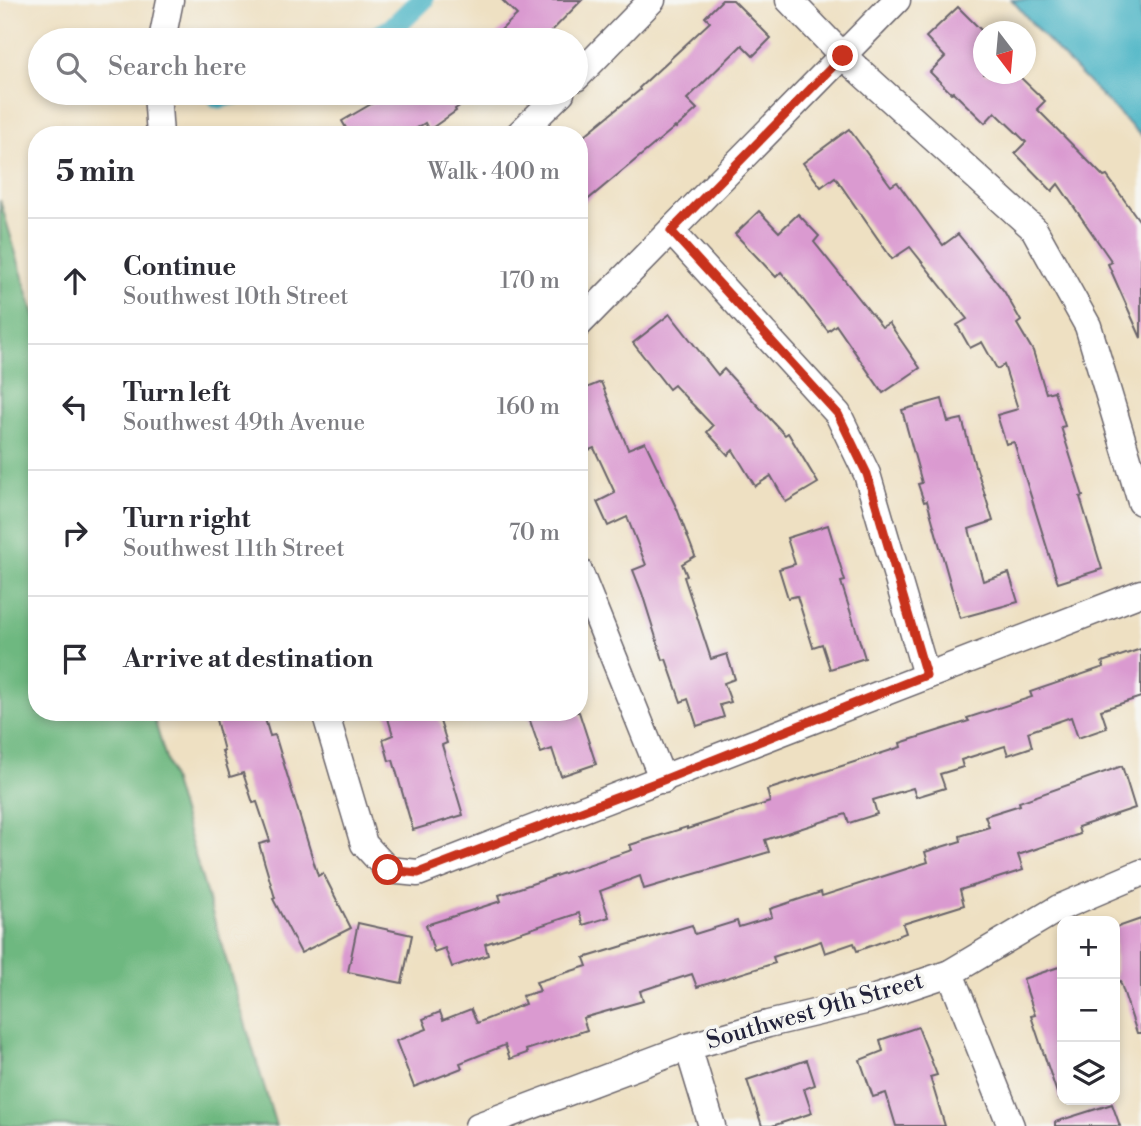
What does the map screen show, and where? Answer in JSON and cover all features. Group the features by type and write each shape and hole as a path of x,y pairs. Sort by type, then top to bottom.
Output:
{"street":[{"path":"164,28 170,0"},
{"path":"588,66 652,0"},
{"path":"789,0 843,56 1034,229 1088,326 1141,502"},
{"path":"588,315 897,0"},
{"path":"158,105 159,126"},
{"path":"527,126 549,105"},
{"path":"671,231 838,414 867,474 926,675"},
{"path":"588,593 663,780"},
{"path":"328,721 364,844 388,870 418,873 1141,593"},
{"name":"Southwest 9th Street","path":"478,1126 688,1047 768,1024 869,1000 950,973 1059,908 1141,873"},
{"path":"950,973 1011,1126"},
{"path":"688,1047 712,1126"}],"green space":[{"path":"0,200 28,294 28,721 155,721 276,1126 0,1126"}],"water":[{"path":"1012,0 1141,0 1141,136 1042,35 1036,28 1036,21 1030,21"}],"building":[{"path":"502,0 582,0 555,28 503,28 517,15"},
{"path":"722,0 733,0 771,38 753,56 742,45 687,99 697,109 588,200 588,133 640,90 639,88 710,22 705,17"},
{"path":"958,7 973,22 973,84 1027,84 1045,101 1037,109 1104,177 1107,176 1141,223 1141,338 1108,264 1112,262 1058,184 1052,191 1015,153 1026,142 995,112 985,123 930,72 945,57 926,37"},
{"path":"369,105 461,105 435,126 427,126 425,123 420,126 345,126 342,121"},
{"path":"849,129 891,186 897,182 943,245 958,234 1004,291 1021,321 1017,324 1033,351 1046,393 1054,391 1065,426 1061,427 1102,569 1058,583 1014,442 1006,444 997,415 1018,409 1004,365 997,369 982,342 970,348 957,325 967,319 910,247 892,259 835,177 821,187 803,163"},
{"path":"759,211 779,232 798,214 819,236 814,242 882,327 889,323 920,368 883,393 836,325 828,331 781,272 776,277 735,234"},
{"path":"670,314 718,375 724,369 785,435 788,433 818,483 786,502 771,476 755,486 733,450 728,455 707,432 713,426 674,385 669,389 633,343"},
{"path":"601,382 628,449 645,442 677,509 695,556 682,564 687,576 684,577 711,659 727,654 735,679 724,683 731,702 720,705 724,717 697,726 688,699 681,702 666,659 663,660 633,570 646,565 627,517 608,526 597,502 615,493 594,448 588,450 588,387"},
{"path":"942,399 948,422 962,419 993,521 969,529 983,581 1009,573 1018,602 960,618 927,501 924,502 918,484 922,483 902,410"},
{"path":"828,525 845,581 841,582 865,658 830,669 822,644 813,647 797,596 788,598 779,569 795,564 787,538"},
{"path":"1141,649 1141,697 1101,710 1107,728 1078,738 1071,717 1028,732 1032,747 1008,755 1005,746 961,760 963,767 940,774 945,788 916,797 913,788 873,800 877,814 849,823 846,814 765,840 769,852 644,889 640,876 600,891 609,917 583,925 579,913 485,944 488,955 452,967 445,948 434,952 426,925 501,901 499,895 632,850 630,845 770,802 767,790 901,747 900,743 1032,697 1030,692 1104,667 1102,662"},
{"path":"216,721 266,721 270,736 275,735 318,876 323,873 351,928 301,953 273,899 275,898 259,844 270,841 257,802 253,803 243,773 230,777"},
{"path":"389,721 440,721 447,743 442,745 463,815 413,830 393,760 389,761 383,739 393,735"},
{"path":"530,721 582,721 596,764 561,776 552,749 541,753"},
{"path":"1122,766 1135,808 1078,827 1080,834 1018,855 1023,870 960,890 964,905 903,924 906,933 857,951 854,943 825,953 821,941 773,957 775,963 697,987 692,974 640,991 643,1001 583,1018 587,1030 526,1050 527,1053 510,1059 505,1045 460,1063 462,1068 414,1087 396,1041 427,1029 423,1019 440,1012 443,1020 471,1009 477,1023 525,1004 522,996 540,991 536,982 587,966 584,958 692,925 695,934 737,921 739,927 772,917 770,909 821,892 822,896 928,862 925,852 961,841 960,836 989,827 985,816"},
{"path":"1141,919 1141,1033 1137,1033 1120,981 1120,926"},
{"path":"358,923 412,935 402,983 348,972"},
{"path":"1057,968 1057,1093 1031,1016 1035,1015 1023,979"},
{"path":"918,1027 937,1075 930,1077 945,1126 896,1126 886,1093 873,1097 860,1060 883,1051 880,1040"},
{"path":"807,1060 815,1085 804,1089 812,1113 772,1126 762,1126 747,1080"},
{"path":"1112,1105 1120,1126 1055,1126 1055,1122"}],"waterway":[{"path":"393,28 422,0"}],"route":[{"path":"388,870 418,873 663,780 926,675 867,474 838,414 671,231 843,56"}]}
